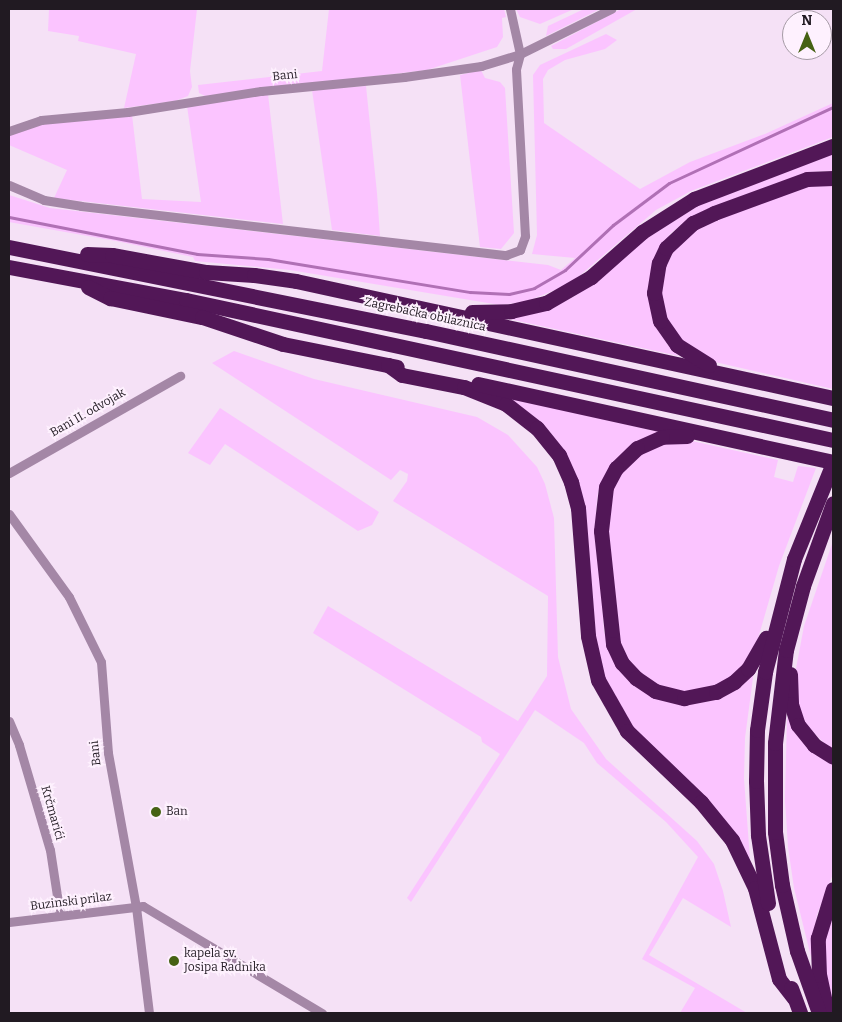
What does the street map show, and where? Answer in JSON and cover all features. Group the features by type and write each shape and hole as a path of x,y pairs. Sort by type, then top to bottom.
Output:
{"highway":[{"path":"416,306 496,312 546,304 591,277 642,232 694,199 833,146"},
{"path":"769,384 758,377 697,360 677,345 660,322 656,308 654,293 659,263 671,241 693,223 807,179 833,178"},
{"name":"Zagrebačka obilaznica","path":"9,247 426,331 833,420"},
{"path":"58,256 112,255 206,272 268,276 416,306 833,398"},
{"path":"9,267 600,388 833,440"},
{"path":"79,280 110,298 202,317 283,344 721,437 833,463 807,525 778,612 765,672 757,730 756,808 761,862 771,920 800,1013"},
{"path":"388,365 402,375 464,387 506,404 537,428 558,455 578,508 588,636 598,680 627,731 701,802 732,840 755,888 779,980 794,998"},
{"path":"721,437 674,436 650,440 626,456 610,477 602,499 601,523 608,619 613,644 628,671 646,686 674,696 700,696 725,688 742,675 758,655 778,612"},
{"path":"819,1013 789,918 775,832 775,726 786,650 823,528 833,503"},
{"path":"795,616 797,634 789,684 790,704 804,735 833,758"},
{"path":"828,1013 819,975 818,938 833,889"}],"street":[{"path":"9,185 44,200 73,205 506,255 520,250 525,236 516,69 520,54 510,9"},
{"name":"Bani","path":"9,131 41,120 128,112 261,91 435,73 481,66 520,54 611,9"},
{"name":"Bani II. odvojak","path":"9,473 180,376"},
{"name":"Bani","path":"9,514 69,596 101,662 108,753 136,907 149,1013"},
{"name":"Krčmarići","path":"9,721 19,745 50,850 60,915"},
{"path":"136,907 143,906 220,950 322,1013"},
{"name":"Buzinski prilaz","path":"9,922 136,907"}],"shaded area":[{"path":"49,9 197,9 190,71 192,87 188,96 175,101 124,108 136,54 78,41 79,36 48,31"},
{"path":"329,9 504,9 506,17 502,18 503,37 497,47 427,70 205,96 199,93 198,85 322,71"},
{"path":"516,9 574,9 540,24 520,17"},
{"path":"584,9 600,9 546,36 548,26"},
{"path":"621,9 637,9 566,49 553,49 551,46"},
{"path":"606,34 617,40 605,49 565,60 548,70 543,79 544,123 640,189 690,162 765,134 833,103 833,137 691,191 656,210 570,284 525,302 500,305 290,270 195,261 193,257 9,222 9,195 50,208 548,265 561,270 575,258 532,254 537,235 533,75 540,65"},
{"path":"481,70 485,78 500,82 505,88 514,233 501,249 480,247 460,75"},
{"path":"366,86 380,236 332,230 312,90"},
{"path":"268,94 283,224 54,198 67,170 9,145 9,135 42,124 132,115 142,199 201,202 187,106"},
{"path":"833,152 833,171 810,172 682,224 670,234 653,264 667,344 679,356 505,318 543,311 575,296 679,212"},
{"path":"833,183 833,389 715,362 688,348 665,318 660,296 661,276 677,245 704,224 812,184"},
{"path":"234,351 314,379 477,417 508,435 537,467 545,484 554,518 558,657 571,709 606,759 697,841 714,864 723,891 731,927 683,898 649,955 747,1013 680,1013 695,988 642,959 698,857 666,822 597,763 584,743 535,710 411,902 407,898 500,754 482,742 481,737 313,633 328,606 518,721 547,676 548,596 393,501 407,481 408,474 400,470 391,480 212,363"},
{"path":"507,397 659,432 598,492 596,512 604,631 613,658 690,704 711,701 736,688 754,670 745,738 744,779 750,859 720,814 634,730 607,684 599,664 562,449 550,432"},
{"path":"220,408 379,512 372,525 358,531 225,444 210,465 188,453"},
{"path":"692,441 778,460 774,477 793,482 798,466 816,468 779,566 757,642 741,669 720,684 685,693 654,684 630,665 616,635 608,526 614,483 632,459 661,443"},
{"path":"833,541 833,752 804,723 797,707 795,674 804,626"},
{"path":"787,717 833,763 833,874 817,915 811,957 794,888 788,847 785,800"},
{"path":"833,903 833,1013 826,993 825,934"}],"waterway":[{"path":"9,217 197,254 268,259 470,292 509,294 534,288 565,270 613,225 669,183 833,107"}],"place":[{"name":"Ban","path":"156,812"},
{"name":"kapela sv. Josipa Radnika","path":"174,961"}]}
